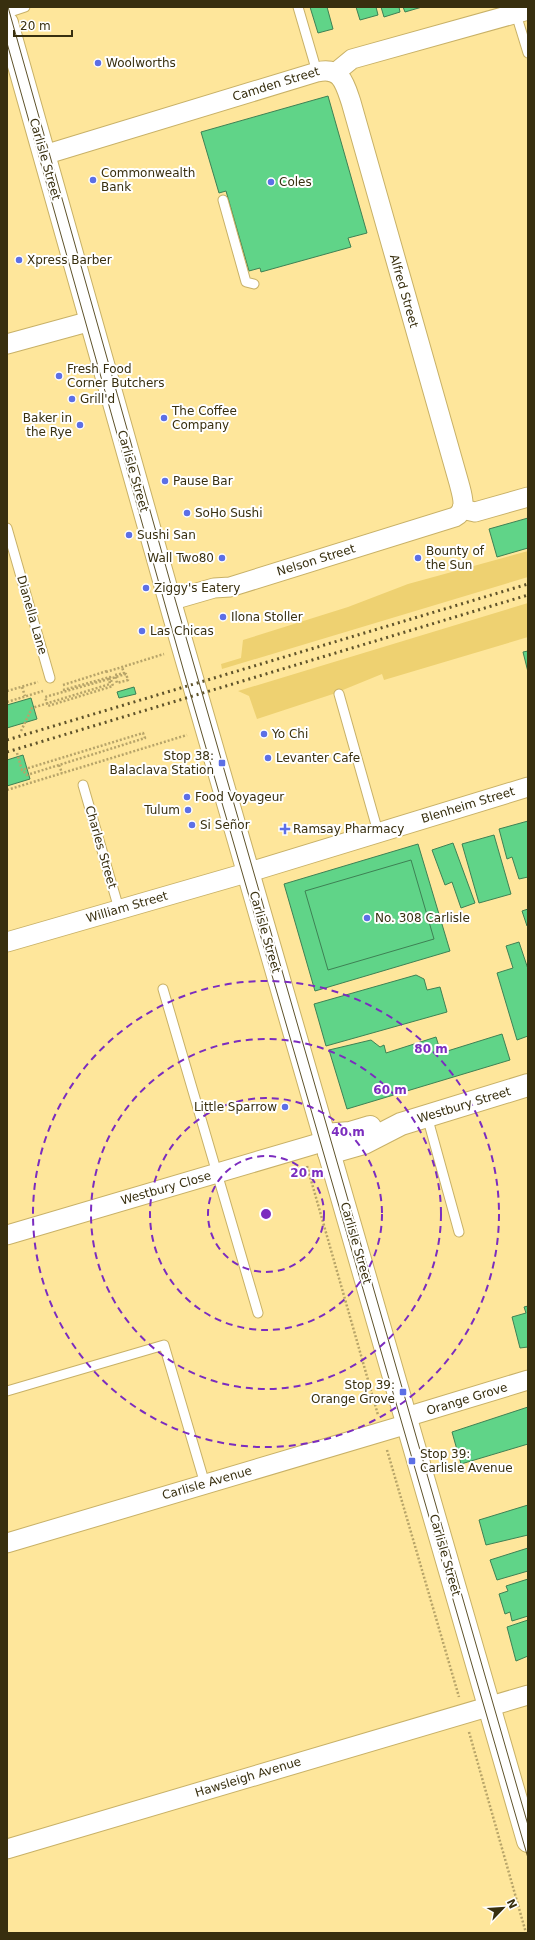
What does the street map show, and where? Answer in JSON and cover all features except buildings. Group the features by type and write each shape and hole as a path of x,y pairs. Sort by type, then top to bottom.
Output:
{"main road":[{"name":"Carlisle Street","path":"7,23 169,601 528,1841"},
{"name":"Westbury Street","path":"326,1143 364,1143 401,1124 528,1086"}],"street":[{"name":"Camden Street","path":"44,154 326,72 352,59 521,11"},
{"name":"Alfred Street","path":"326,72 344,82 351,102 461,491 461,511"},
{"path":"7,344 91,320"},
{"name":"Nelson Street","path":"169,601 214,588 230,587 451,518 461,511 475,512 528,497"},
{"name":"Blenheim Street","path":"248,872 528,787"},
{"name":"William Street","path":"7,942 248,872"},
{"name":"Westbury Close","path":"7,1235 326,1143"},
{"name":"Orange Grove","path":"407,1421 528,1380"},
{"name":"Carlisle Avenue","path":"7,1543 205,1484 407,1421"},
{"name":"Hawsleigh Avenue","path":"7,1849 528,1695"}],"lane":[{"path":"7,13 25,7"},
{"path":"298,7 326,72"},
{"path":"521,11 528,52"},
{"path":"223,200 246,282 254,284"},
{"name":"Dianella Lane","path":"7,528 50,678"},
{"path":"339,694 378,832"},
{"name":"Charles Street","path":"83,785 119,910"},
{"path":"163,989 258,1313"},
{"path":"427,1116 459,1232"},
{"path":"7,1392 164,1345 205,1484"}],"path":[{"path":"60,686 155,657"},
{"path":"63,690 110,676 113,686 48,706 45,697 109,679 113,678 118,676 126,674 128,680 117,683 116,679 115,675 124,673 122,667"},
{"path":"7,691 50,678"},
{"path":"21,731 32,708 110,684 109,679"},
{"path":"22,687 25,696"},
{"path":"7,702 46,690"},
{"path":"7,790 206,729"},
{"path":"17,754 24,769 27,775 145,738 143,733 24,769"},
{"path":"59,765 62,773"},
{"path":"386,1447 526,1933"}],"shaded area":[{"path":"528,551 528,577 222,669 221,664 241,658 243,640 348,607 408,584"},
{"path":"528,603 528,637 384,680 382,674 333,694 257,719 249,696 238,691"}],"tram line":[{"path":"8,7 175,599 528,1825"},
{"path":"7,43 184,672 528,1858"}],"railway":[{"path":"7,740 528,584"},
{"path":"7,752 528,595"}],"place":[{"name":"Woolworths","path":"98,63"},
{"name":"Commonwealth Bank","path":"93,180"},
{"name":"Coles","path":"271,182"},
{"name":"Xpress Barber","path":"19,260"},
{"name":"Fresh Food Corner Butchers","path":"59,376"},
{"name":"Grill'd","path":"72,399"},
{"name":"The Coffee Company","path":"164,418"},
{"name":"Baker in the Rye","path":"80,425"},
{"name":"Pause Bar","path":"165,481"},
{"name":"SoHo Sushi","path":"187,513"},
{"name":"Sushi San","path":"129,535"},
{"name":"Wall Two80","path":"222,558"},
{"name":"Bounty of the Sun","path":"418,558"},
{"name":"Ziggy's Eatery","path":"146,588"},
{"name":"Ilona Stoller","path":"223,617"},
{"name":"Las Chicas","path":"142,631"},
{"name":"Yo Chi","path":"264,734"},
{"name":"Levanter Cafe","path":"268,758"},
{"name":"Stop 38: Balaclava Station","path":"222,763"},
{"name":"Food Voyageur","path":"187,797"},
{"name":"Tulum","path":"188,810"},
{"name":"Si Señor","path":"192,825"},
{"name":"Ramsay Pharmacy","path":"285,829"},
{"name":"No. 308 Carlisle","path":"367,918"},
{"name":"Little Sparrow","path":"285,1107"},
{"name":"Stop 39: Orange Grove","path":"403,1392"},
{"name":"Stop 39: Carlisle Avenue","path":"412,1461"}]}
